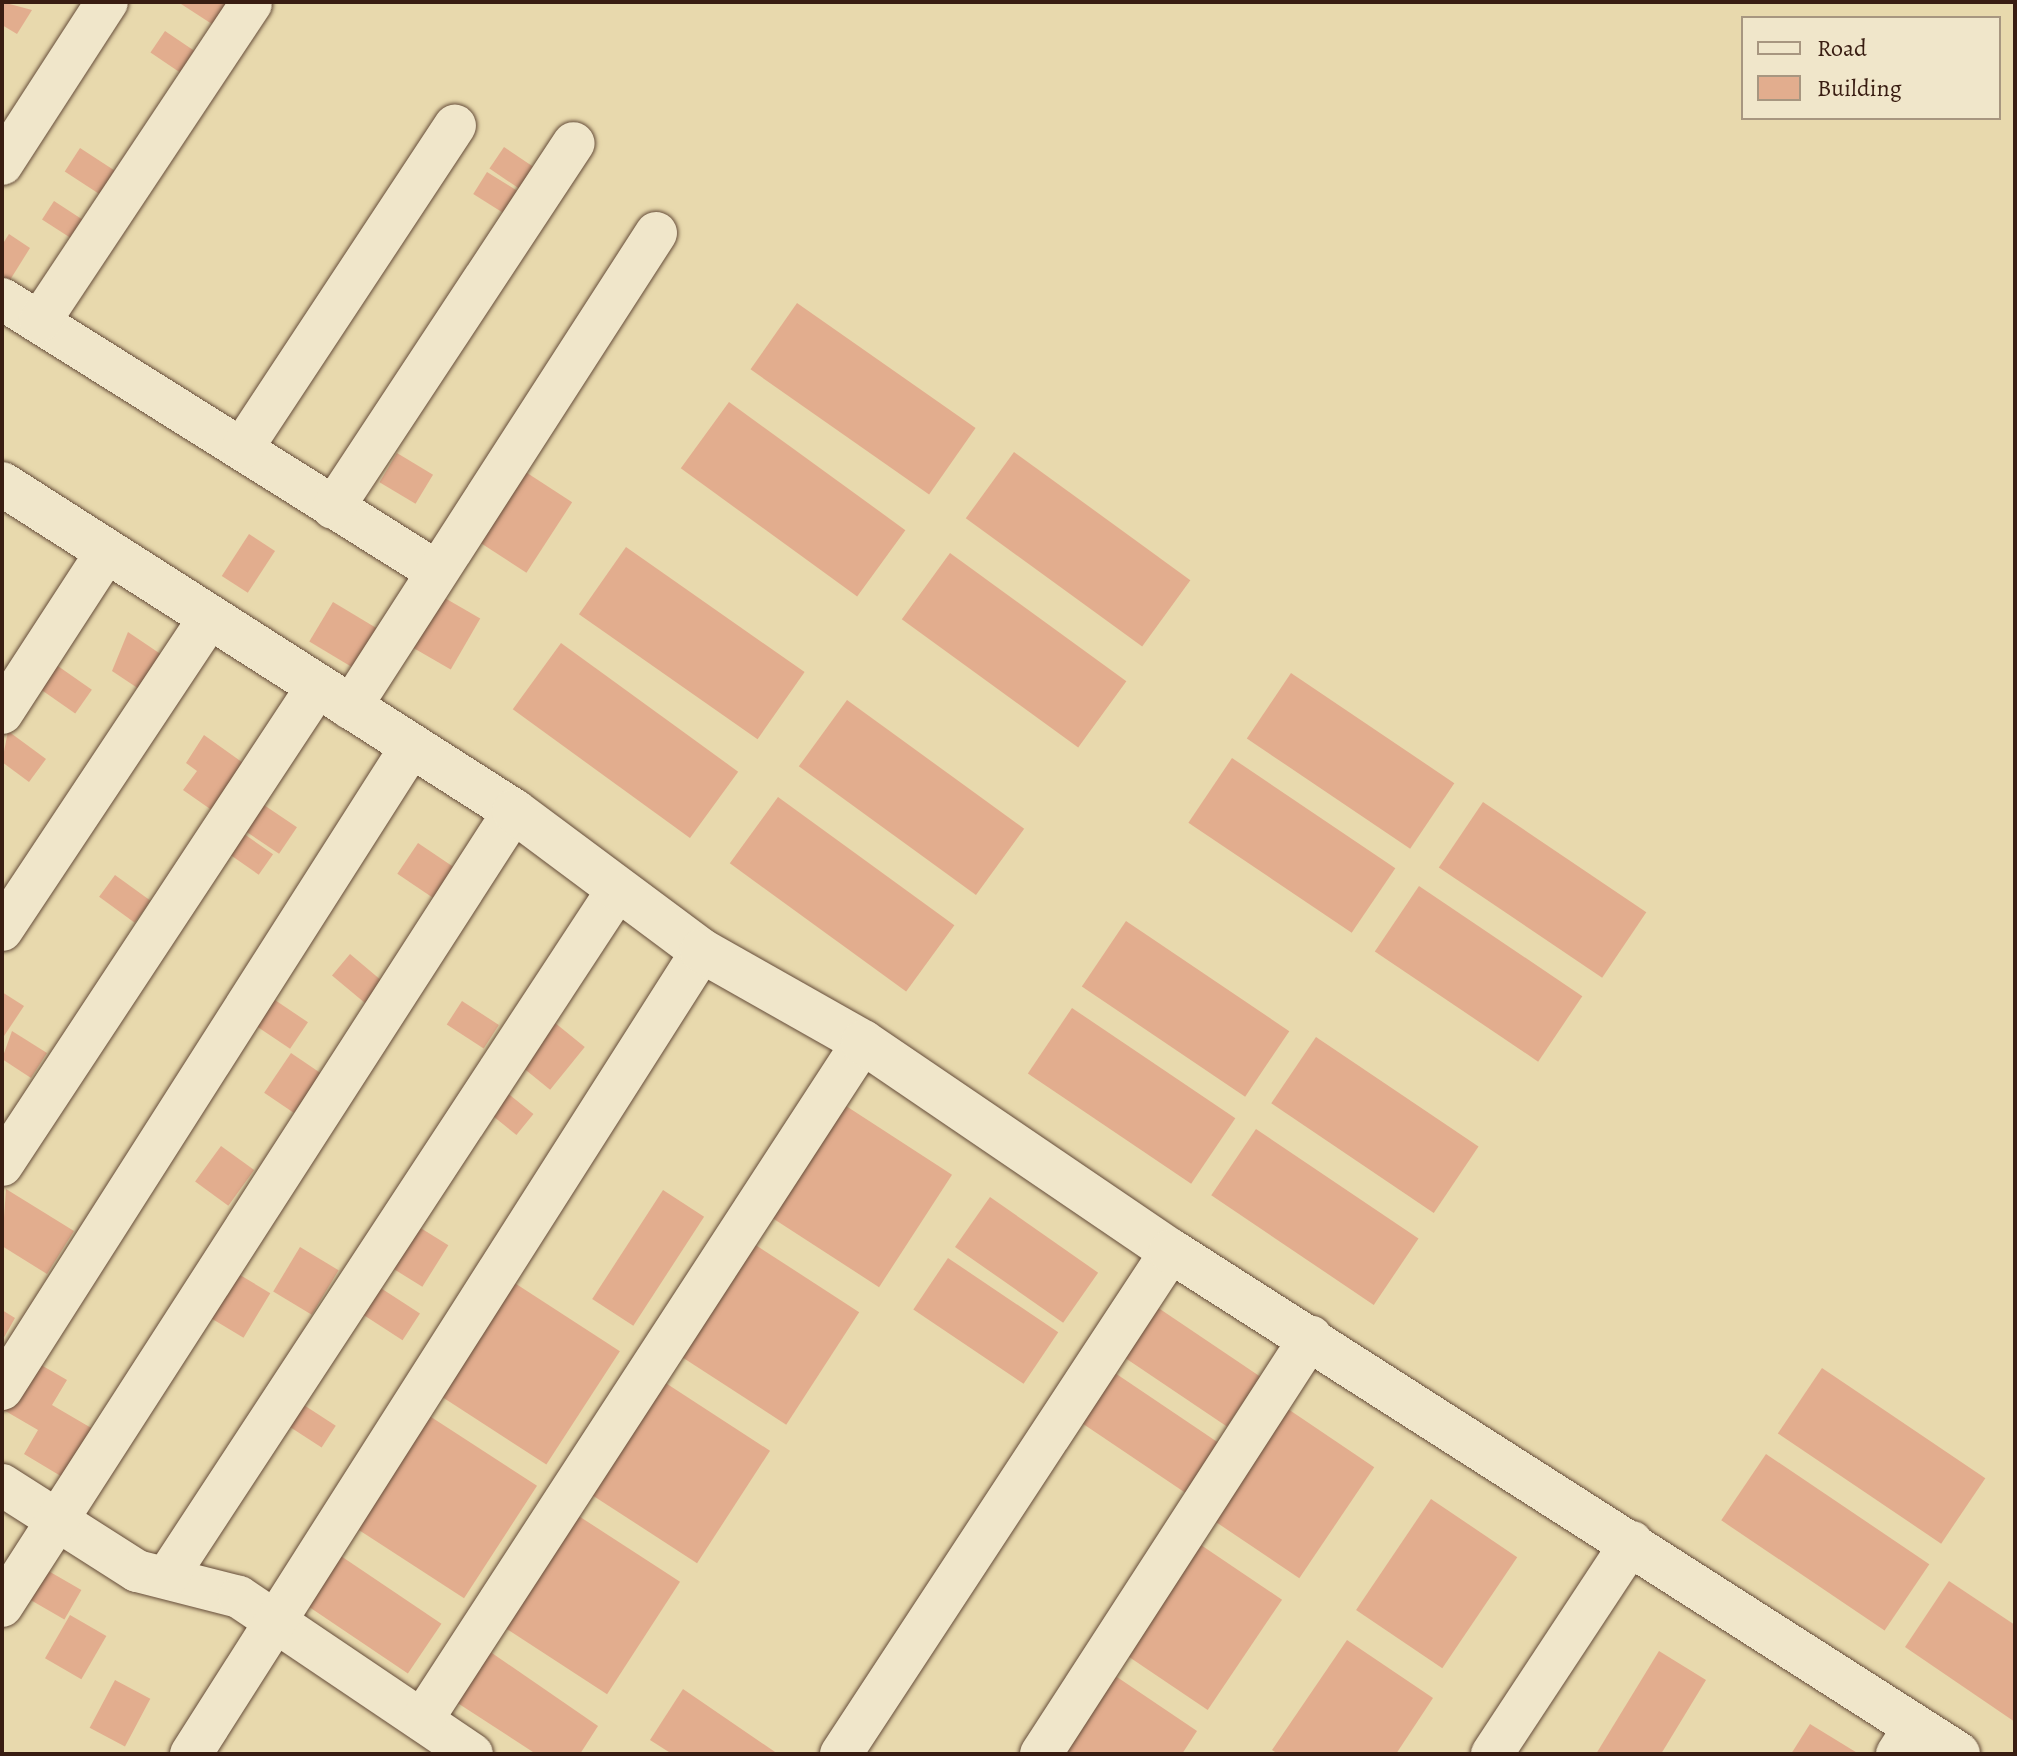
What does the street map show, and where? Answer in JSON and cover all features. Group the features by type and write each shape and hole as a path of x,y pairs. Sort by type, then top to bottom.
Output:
{"main road":[{"path":"2,484 104,556 514,811 702,951 863,1042 1171,1251 1632,1542 1906,1740 1958,1754"}],"street":[{"path":"2,164 107,2"},
{"path":"40,321 251,4"},
{"path":"243,447 455,126"},
{"path":"333,508 574,143"},
{"path":"2,1165 333,697 436,571 656,233"},
{"path":"2,299 243,447 333,508 436,571"},
{"path":"2,713 104,556"},
{"path":"2,930 207,621"},
{"path":"2,1389 411,747"},
{"path":"2,1606 514,811"},
{"path":"167,1577 618,889"},
{"path":"191,1754 702,951"},
{"path":"422,1720 863,1042"},
{"path":"841,1754 1171,1251"},
{"path":"1041,1754 1311,1337"},
{"path":"2,1485 54,1521 137,1571 239,1597 472,1754"},
{"path":"1492,1754 1632,1542"}],"building":[{"path":"2,2 32,10 17,34 2,25"},
{"path":"178,2 229,2 215,26"},
{"path":"165,31 196,52 181,73 150,53"},
{"path":"504,147 539,170 524,192 489,169"},
{"path":"80,148 116,171 101,195 65,171"},
{"path":"487,172 518,191 504,213 473,194"},
{"path":"54,201 85,221 73,240 42,219"},
{"path":"9,234 30,248 5,288 2,245"},
{"path":"797,303 976,428 929,494 751,369"},
{"path":"729,402 905,530 857,596 681,468"},
{"path":"1014,452 1190,580 1142,646 966,518"},
{"path":"397,453 433,475 415,504 379,482"},
{"path":"521,469 572,502 526,573 475,539"},
{"path":"249,534 275,551 248,593 222,576"},
{"path":"626,547 805,672 758,739 579,614"},
{"path":"950,553 1126,681 1078,747 902,619"},
{"path":"443,597 480,618 451,670 414,648"},
{"path":"333,602 378,629 354,668 309,641"},
{"path":"128,632 165,657 142,691 112,671"},
{"path":"561,643 738,772 690,838 513,709"},
{"path":"55,664 92,690 75,714 38,688"},
{"path":"1291,673 1454,783 1410,849 1247,738"},
{"path":"847,700 1024,829 976,895 799,766"},
{"path":"8,731 46,759 29,782 2,762"},
{"path":"204,735 246,765 213,811 183,790 197,771 186,763"},
{"path":"1232,758 1395,868 1352,933 1188,823"},
{"path":"778,797 954,925 906,991 730,863"},
{"path":"258,801 297,827 279,854 240,828"},
{"path":"1483,802 1646,912 1602,978 1439,867"},
{"path":"237,829 273,854 259,875 223,849"},
{"path":"418,843 456,869 435,899 397,874"},
{"path":"115,875 151,901 135,923 99,897"},
{"path":"1419,886 1582,996 1538,1062 1375,951"},
{"path":"1126,921 1289,1031 1245,1097 1082,986"},
{"path":"350,954 384,983 366,1004 332,975"},
{"path":"2,992 24,1006 2,1039"},
{"path":"269,996 308,1022 290,1049 251,1023"},
{"path":"462,1001 499,1025 484,1048 447,1024"},
{"path":"1072,1008 1235,1118 1191,1184 1028,1073"},
{"path":"549,1018 585,1047 550,1090 514,1061"},
{"path":"12,1031 47,1053 31,1078 2,1059"},
{"path":"1316,1037 1478,1147 1434,1213 1271,1103"},
{"path":"291,1053 321,1073 294,1113 264,1093"},
{"path":"500,1087 533,1114 516,1135 483,1108"},
{"path":"843,1104 952,1175 879,1287 770,1216"},
{"path":"1256,1129 1418,1239 1374,1305 1211,1195"},
{"path":"221,1146 254,1170 228,1206 195,1182"},
{"path":"6,1189 74,1231 47,1274 2,1246"},
{"path":"663,1190 704,1217 633,1326 592,1299"},
{"path":"990,1197 1098,1273 1063,1323 955,1247"},
{"path":"411,1222 448,1245 422,1287 385,1264"},
{"path":"751,1242 859,1312 786,1425 678,1354"},
{"path":"300,1247 339,1270 312,1315 273,1292"},
{"path":"948,1258 1058,1332 1024,1384 913,1309"},
{"path":"230,1269 270,1293 244,1338 203,1314"},
{"path":"510,1280 620,1351 546,1465 436,1393"},
{"path":"373,1283 420,1313 403,1340 356,1310"},
{"path":"1151,1303 1260,1377 1227,1427 1117,1353"},
{"path":"2,1310 15,1318 2,1341"},
{"path":"29,1358 67,1380 52,1405 93,1429 64,1478 24,1454 38,1430 2,1409"},
{"path":"1822,1368 1985,1478 1941,1544 1778,1433"},
{"path":"1112,1371 1221,1445 1188,1495 1078,1421"},
{"path":"661,1380 770,1451 697,1563 588,1492"},
{"path":"293,1398 336,1426 322,1448 279,1420"},
{"path":"1288,1409 1374,1467 1299,1578 1213,1520"},
{"path":"428,1415 537,1486 464,1598 355,1527"},
{"path":"1766,1454 1929,1564 1885,1630 1721,1520"},
{"path":"1431,1499 1517,1557 1442,1668 1356,1610"},
{"path":"571,1511 680,1582 607,1694 498,1623"},
{"path":"1195,1541 1282,1600 1208,1710 1121,1651"},
{"path":"332,1550 441,1624 408,1674 298,1600"},
{"path":"45,1569 81,1590 64,1619 28,1598"},
{"path":"1949,1581 2015,1625 2015,1722 1905,1647"},
{"path":"70,1615 106,1636 81,1679 45,1658"},
{"path":"1347,1640 1433,1698 1396,1754 1278,1754 1272,1750"},
{"path":"489,1651 598,1726 580,1754 536,1754 456,1702"},
{"path":"1659,1651 1706,1680 1661,1754 1596,1754"},
{"path":"1111,1673 1197,1731 1182,1754 1056,1754"},
{"path":"115,1680 150,1699 125,1746 90,1728"},
{"path":"683,1689 778,1754 672,1754 650,1740"},
{"path":"1810,1724 1859,1754 1791,1754"}]}
